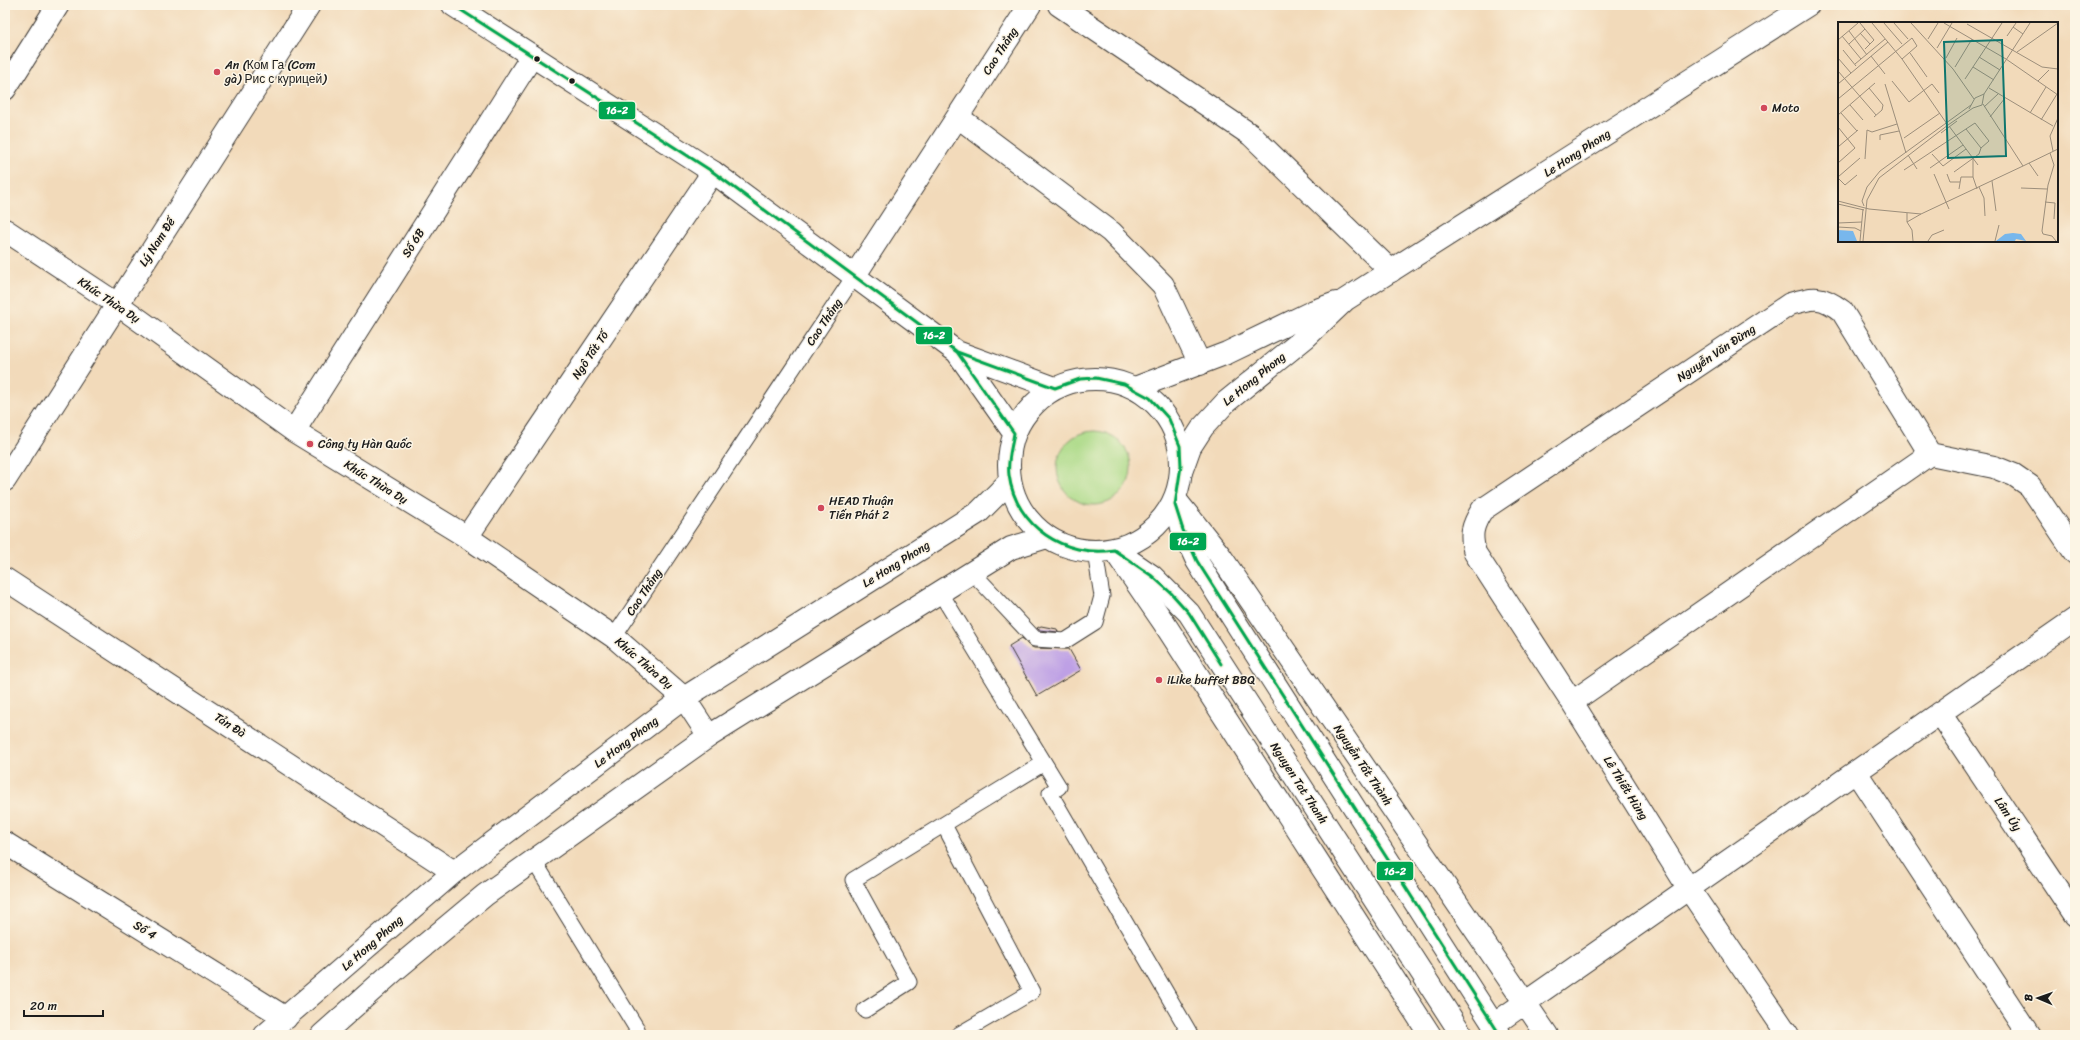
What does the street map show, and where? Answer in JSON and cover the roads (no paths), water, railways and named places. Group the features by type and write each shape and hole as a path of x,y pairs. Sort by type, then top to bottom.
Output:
{"street":[{"path":"5,89 58,5"},
{"name":"Lý Nam Đế","path":"5,480 310,5"},
{"path":"453,5 713,172 855,275 957,352 1055,388"},
{"name":"Cao Thắng","path":"855,275 1030,5"},
{"path":"1059,5 1251,135 1391,271"},
{"name":"Le Hong Phong","path":"1181,472 1190,447 1203,427 1226,402 1305,338 1345,300 1808,5"},
{"name":"Số 6B","path":"294,431 532,56"},
{"path":"958,117 1111,232 1163,285 1200,364"},
{"name":"Ngô Tất Tố","path":"467,537 713,172"},
{"name":"Khúc Thừa Dụ","path":"5,230 117,304 294,431 467,537 614,637 684,698 709,736"},
{"name":"Nguyễn Văn Đừng","path":"1471,538 1474,523 1482,510 1790,304 1808,298 1827,300 1842,311 1930,454"},
{"name":"Le Hong Phong","path":"1135,388 1200,364 1262,338 1314,311 1345,300"},
{"path":"957,352 1014,433"},
{"path":"1095,378 1116,380 1135,388 1156,403 1171,423 1180,446 1181,472 1175,499 1160,522 1139,540 1104,551 1068,548 1047,537 1030,522 1017,503 1010,481 1009,457 1014,433 1024,415 1038,400 1055,388 1074,380 1095,378"},
{"path":"1572,702 1930,454 1994,467 2014,475 2030,486 2075,553"},
{"name":"Le Hong Phong","path":"265,1035 454,872 684,698 979,512 1010,481"},
{"path":"1175,499 1182,528 1197,561 1491,1032 1526,1003 2075,619"},
{"name":"Nguyễn Tất Thành","path":"1175,499 1219,554 1547,1035"},
{"path":"322,1035 395,970 485,895 709,736 1011,548 1047,537"},
{"name":"Lê Thiết Hùng","path":"1471,538 1475,553 1572,702 1689,889 1788,1035"},
{"path":"1104,551 1164,623 1430,1035"},
{"name":"Nguyen Tat Thanh","path":"1104,551 1152,576 1189,613 1462,1035"},
{"name":"Tản Đà","path":"5,579 454,872"},
{"name":"Lâm Úy","path":"1940,713 2075,916"},
{"path":"1856,772 2029,1035"},
{"name":"Số 4","path":"5,843 286,1018"}],"lane":[{"name":"Cao Thắng","path":"614,637 855,275"},
{"path":"972,572 1035,640 1065,640 1095,622 1102,596 1104,551"},
{"path":"940,592 1059,787 1050,793 1189,1032"},
{"path":"865,1010 909,982 853,880 1044,762"},
{"path":"944,825 1032,992 958,1035"},
{"path":"534,861 637,1029 635,1035"}],"place":[{"name":"An (Ком Га (Cơm gà) Рис с курицей)","path":"217,72"},
{"name":"Moto","path":"1764,108"},
{"name":"Công ty Hàn Quốc","path":"310,444"},
{"name":"HEAD Thuận Tiến Phát 2","path":"821,508"},
{"name":"iLike buffet BBQ","path":"1159,680"}]}
